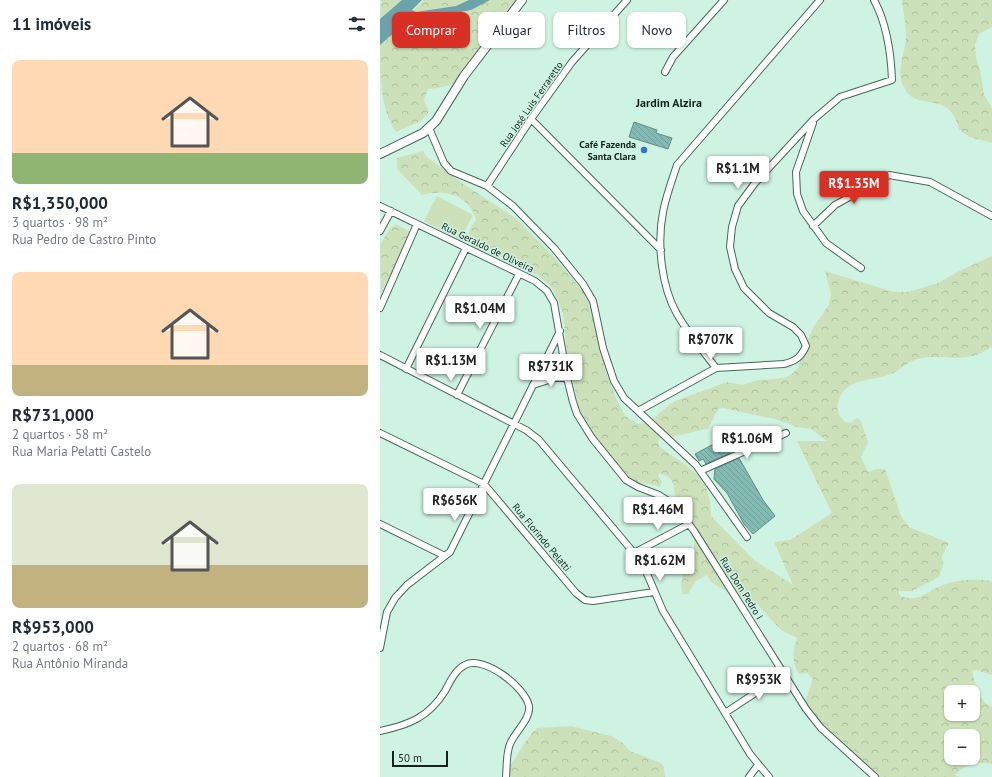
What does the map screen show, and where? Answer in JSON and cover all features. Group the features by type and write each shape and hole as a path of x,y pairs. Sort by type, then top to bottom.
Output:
{"street":[{"path":"380,154 404,144 423,133 436,121 464,76 522,0"},
{"name":"Rua José Luis Ferraretto","path":"487,186 531,119 572,62 627,0"},
{"path":"665,72 673,57 724,0"},
{"path":"716,368 676,313 666,286 661,250 663,213 677,165 820,0"},
{"path":"638,411 716,368 784,364 794,361 801,356 806,346 802,335 793,327 769,313 744,288 735,269 730,247 732,227 738,206 755,183 814,119 840,97 892,80 886,33 874,0"},
{"path":"531,119 661,250"},
{"path":"814,119 796,172 797,194 803,211 826,243 861,268"},
{"path":"429,128 444,163 451,171 487,186 513,206 549,243 583,284 593,301 603,348 614,381 624,398 696,465 747,537"},
{"path":"813,226 835,205 889,175 930,182 992,216"},
{"name":"Rua Geraldo de Oliveira","path":"380,206 535,281 547,291 554,303 560,331"},
{"path":"380,231 391,211"},
{"path":"380,308 417,224"},
{"path":"406,369 466,248"},
{"path":"457,395 519,274"},
{"path":"380,648 387,612 395,598 407,585 450,552 560,331"},
{"name":"Rua Dom Pedro I","path":"560,331 567,378 573,402 581,420 592,438 626,480 638,487 659,495 676,506 689,524 806,709 821,728 875,777"},
{"path":"380,355 514,424 539,440 634,553 645,569 662,611 758,765 769,777"},
{"path":"533,385 555,378 567,378"},
{"name":"Rua Florindo Pelatti","path":"380,433 484,484 576,593 585,600 593,601 654,592"},
{"path":"700,471 786,433"},
{"path":"380,524 445,556"},
{"path":"634,553 689,524"},
{"path":"380,731 398,727 421,717 434,707 458,670 466,664 475,663 496,670 512,681 524,694 529,707 528,714 510,744 507,757 506,777"},
{"path":"725,713 784,674"},
{"path":"749,777 758,765"}],"green space":[{"path":"381,0 410,0 398,12 392,12 392,17 380,29"},
{"path":"424,0 516,0 507,12 478,12 478,48 482,48 469,69 452,84 444,87 428,89 424,100 429,112 421,121 396,132 387,112 382,90 380,43 392,31 392,48 470,48 470,12 412,12"},
{"path":"902,0 992,0 992,27 979,34 975,45 984,95 992,108 992,143 969,137 959,129 955,117 949,109 942,105 918,100 906,91 900,71 906,37"},
{"path":"423,151 428,158 465,185 517,219 555,258 586,295 595,322 599,346 606,371 616,398 625,416 639,424 654,420 659,413 675,401 727,382 743,385 758,380 784,378 792,374 798,368 804,348 814,326 829,305 831,294 825,271 894,292 908,292 938,283 959,271 992,256 992,346 982,353 963,358 932,357 909,362 891,374 852,385 841,395 837,408 845,422 850,423 857,418 861,421 868,442 861,457 868,472 877,469 885,469 901,516 909,527 949,543 942,556 943,566 939,577 912,591 898,591 900,596 907,598 918,597 937,587 961,581 992,581 992,675 976,670 972,671 976,685 944,685 944,721 980,721 980,694 984,701 992,707 992,764 980,763 980,729 944,729 944,765 968,765 955,775 960,777 870,777 843,746 810,720 805,711 805,702 813,679 807,673 799,674 796,670 794,647 797,638 781,630 755,602 731,594 711,582 707,575 696,581 688,594 683,594 681,587 682,580 694,545 694,538 691,528 675,497 672,481 665,475 659,473 658,475 662,482 660,487 650,484 637,484 628,478 587,426 581,414 568,363 563,313 553,289 538,275 515,265 488,249 476,249 466,241 470,229 476,219 467,204 461,199 447,193 430,193 422,195 397,169 397,158","holes":["723,408 775,419 797,427 811,429 827,441 797,441 832,513 790,540 774,542 793,585 754,560 711,516 710,502 703,481 697,474 660,447 658,441 660,438 672,437 708,429 718,409"]},
{"path":"437,196 473,215 460,240 424,221"},
{"path":"396,224 409,231 409,237 381,293 380,245 390,228"},
{"path":"571,726 611,736 623,743 630,751 661,763 664,767 665,777 512,777 508,773 507,770 528,738 537,728"}],"water":[{"path":"402,0 422,0 412,10 416,12 392,12 392,35 380,45 380,19"},
{"path":"469,0 490,0 471,10 460,12 416,12 456,6"}],"building":[{"path":"634,122 657,130 656,133 672,138 668,149 629,137"},
{"path":"723,439 730,453 706,464 703,459 699,461 695,454"},
{"path":"739,458 763,500 775,516 753,534 744,524 727,493 714,479 715,469"}],"place":[{"name":"Café Fazenda Santa Clara","path":"644,150"}],"district":[{"name":"Jardim Alzira","path":"669,103"}]}
